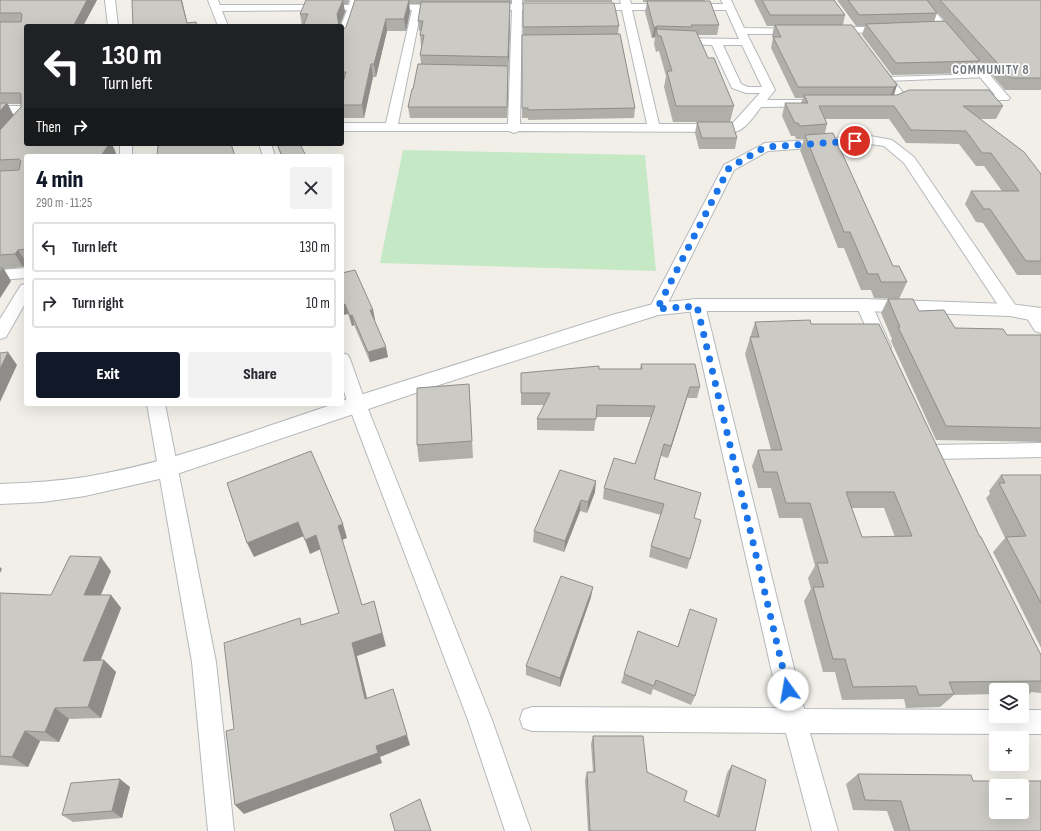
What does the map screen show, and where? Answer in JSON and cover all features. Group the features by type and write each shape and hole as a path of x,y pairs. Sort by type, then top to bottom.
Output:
{"street":[{"path":"110,0 113,24"},
{"path":"920,0 1004,98 957,98"},
{"path":"473,7 517,3 556,7"},
{"path":"514,129 512,72 521,40 517,3"},
{"path":"580,7 626,4 728,3 769,90"},
{"path":"222,24 215,4 353,4 417,8 452,7"},
{"path":"344,33 353,4"},
{"path":"626,4 630,39 654,128"},
{"path":"392,128 408,70 417,8"},
{"path":"843,18 860,43"},
{"path":"928,28 944,28"},
{"path":"820,31 897,29"},
{"path":"741,30 804,31"},
{"path":"663,41 746,42"},
{"path":"716,41 736,86 746,90 769,90"},
{"path":"873,61 902,99"},
{"path":"344,127 514,129 735,128 759,104 769,90"},
{"path":"759,104 837,103"},
{"path":"0,110 24,110"},
{"path":"16,122 24,112"},
{"path":"657,309 729,168 765,147 870,140 888,143 909,160 1010,310"},
{"path":"0,275 24,274"},
{"path":"0,333 24,292"},
{"path":"864,305 889,361"},
{"path":"0,494 56,491 167,468 357,404 657,309 697,306 864,305 1010,310 1038,319"},
{"path":"697,306 795,721 825,831"},
{"path":"344,365 357,404 480,720 518,831"},
{"path":"156,406 204,662 221,831"},
{"path":"941,473 928,445 1041,450"},
{"path":"532,719 1041,722"}],"lane":[{"path":"886,79 986,76"}],"green space":[{"path":"403,150 645,155 656,271 380,263"}],"building":[{"path":"0,0 87,0 74,24 24,24 24,146 108,146 102,154 24,154 24,249 18,250 15,254 0,255 0,171 19,170 21,161 19,159 0,160 0,130 21,107 21,94 0,93 0,22 21,22 22,15 21,13 0,13"},
{"path":"132,0 181,0 187,23 196,22 196,24 133,24"},
{"path":"306,0 343,0 337,14 339,24 304,24 308,14 300,14"},
{"path":"355,0 409,0 404,19 386,19 374,64 371,64 362,105 344,105 344,79 346,72 344,72 344,28 346,27"},
{"path":"762,0 834,0 845,15 770,15"},
{"path":"848,0 927,0 937,13 859,15"},
{"path":"940,0 1041,0 1041,78 1011,78"},
{"path":"647,1 710,1 719,25 691,25 692,27 657,26 654,28"},
{"path":"421,2 510,2 508,57 420,55 424,35 420,35 423,21 418,21"},
{"path":"523,3 614,3 619,26 523,27"},
{"path":"945,21 980,61 896,63 866,24"},
{"path":"775,25 852,25 897,85 894,87 798,87 773,37 781,37"},
{"path":"656,29 696,31 708,58 714,58 734,106 676,106 667,71 672,71 661,36 658,36"},
{"path":"620,34 635,108 528,110 528,108 522,108 522,35"},
{"path":"418,64 508,66 507,107 408,107"},
{"path":"909,90 989,90 1003,106 963,106 1024,152 1041,174 1041,261 1026,261 990,209 984,209 971,191 1019,191 991,153 982,153 966,131 911,130 894,106 819,106 827,124 800,126 798,123 795,123 785,103 808,103 804,95 897,95"},
{"path":"0,103 7,103 0,111"},
{"path":"697,122 732,122 737,138 702,138"},
{"path":"833,133 893,266 899,266 907,282 881,282 878,274 868,274 850,232 844,232 805,135"},
{"path":"158,146 232,146 234,154 157,154"},
{"path":"278,146 301,146 305,154 281,154"},
{"path":"355,270 373,310 370,310 386,347 368,352 352,315 350,316 344,304 344,273"},
{"path":"888,299 913,299 919,311 944,310 955,328 1003,329 1007,335 1041,335 1041,428 946,426 898,327 900,327"},
{"path":"810,320 811,324 879,324 980,537 1041,655 1041,681 949,682 954,694 919,695 916,686 853,687 845,659 833,659 813,587 824,587 817,563 828,563 810,503 786,503 777,472 764,472 758,450 782,450 750,337 759,337 755,322","holes":["846,492 894,492 912,536 862,537"]},
{"path":"8,352 0,369 0,353"},
{"path":"641,364 695,364 700,387 690,387 671,446 664,444 654,479 701,493 694,518 701,520 690,559 651,546 664,504 604,488 614,458 635,464 655,406 597,405 596,419 537,419 550,393 521,393 521,373 599,366 599,369 642,369"},
{"path":"469,384 472,441 417,445 417,388"},
{"path":"311,451 343,524 338,526 362,605 374,601 382,633 352,643 365,699 393,689 407,735 376,746 378,753 235,805 226,731 234,729 224,643 300,618 301,625 339,613 316,535 305,540 298,522 247,543 227,483"},
{"path":"560,470 596,481 588,502 581,500 565,541 534,531"},
{"path":"1001,475 1041,475 1041,603 1006,537 1026,536 999,483 1005,483"},
{"path":"70,556 101,557 84,595 111,595 83,661 104,660 88,707 55,708 45,732 25,731 12,757 0,756 0,593 51,595"},
{"path":"561,576 593,587 560,678 526,666"},
{"path":"690,609 717,619 695,696 656,680 654,686 624,674 638,631 678,647"},
{"path":"593,736 643,736 647,772 687,791 684,801 719,817 732,765 766,780 755,831 590,831 587,772 595,772"},
{"path":"858,774 971,775 973,781 989,781 989,819 1029,819 1029,781 1041,781 1041,831 910,831 901,801 865,800"},
{"path":"120,779 112,811 62,815 71,783"},
{"path":"420,799 431,831 395,831 390,814"}],"district":[{"name":"COMMUNITY 8","path":"991,70"}],"route":[{"path":"788,690 697,306 657,309 729,168 765,147 855,141"}]}
